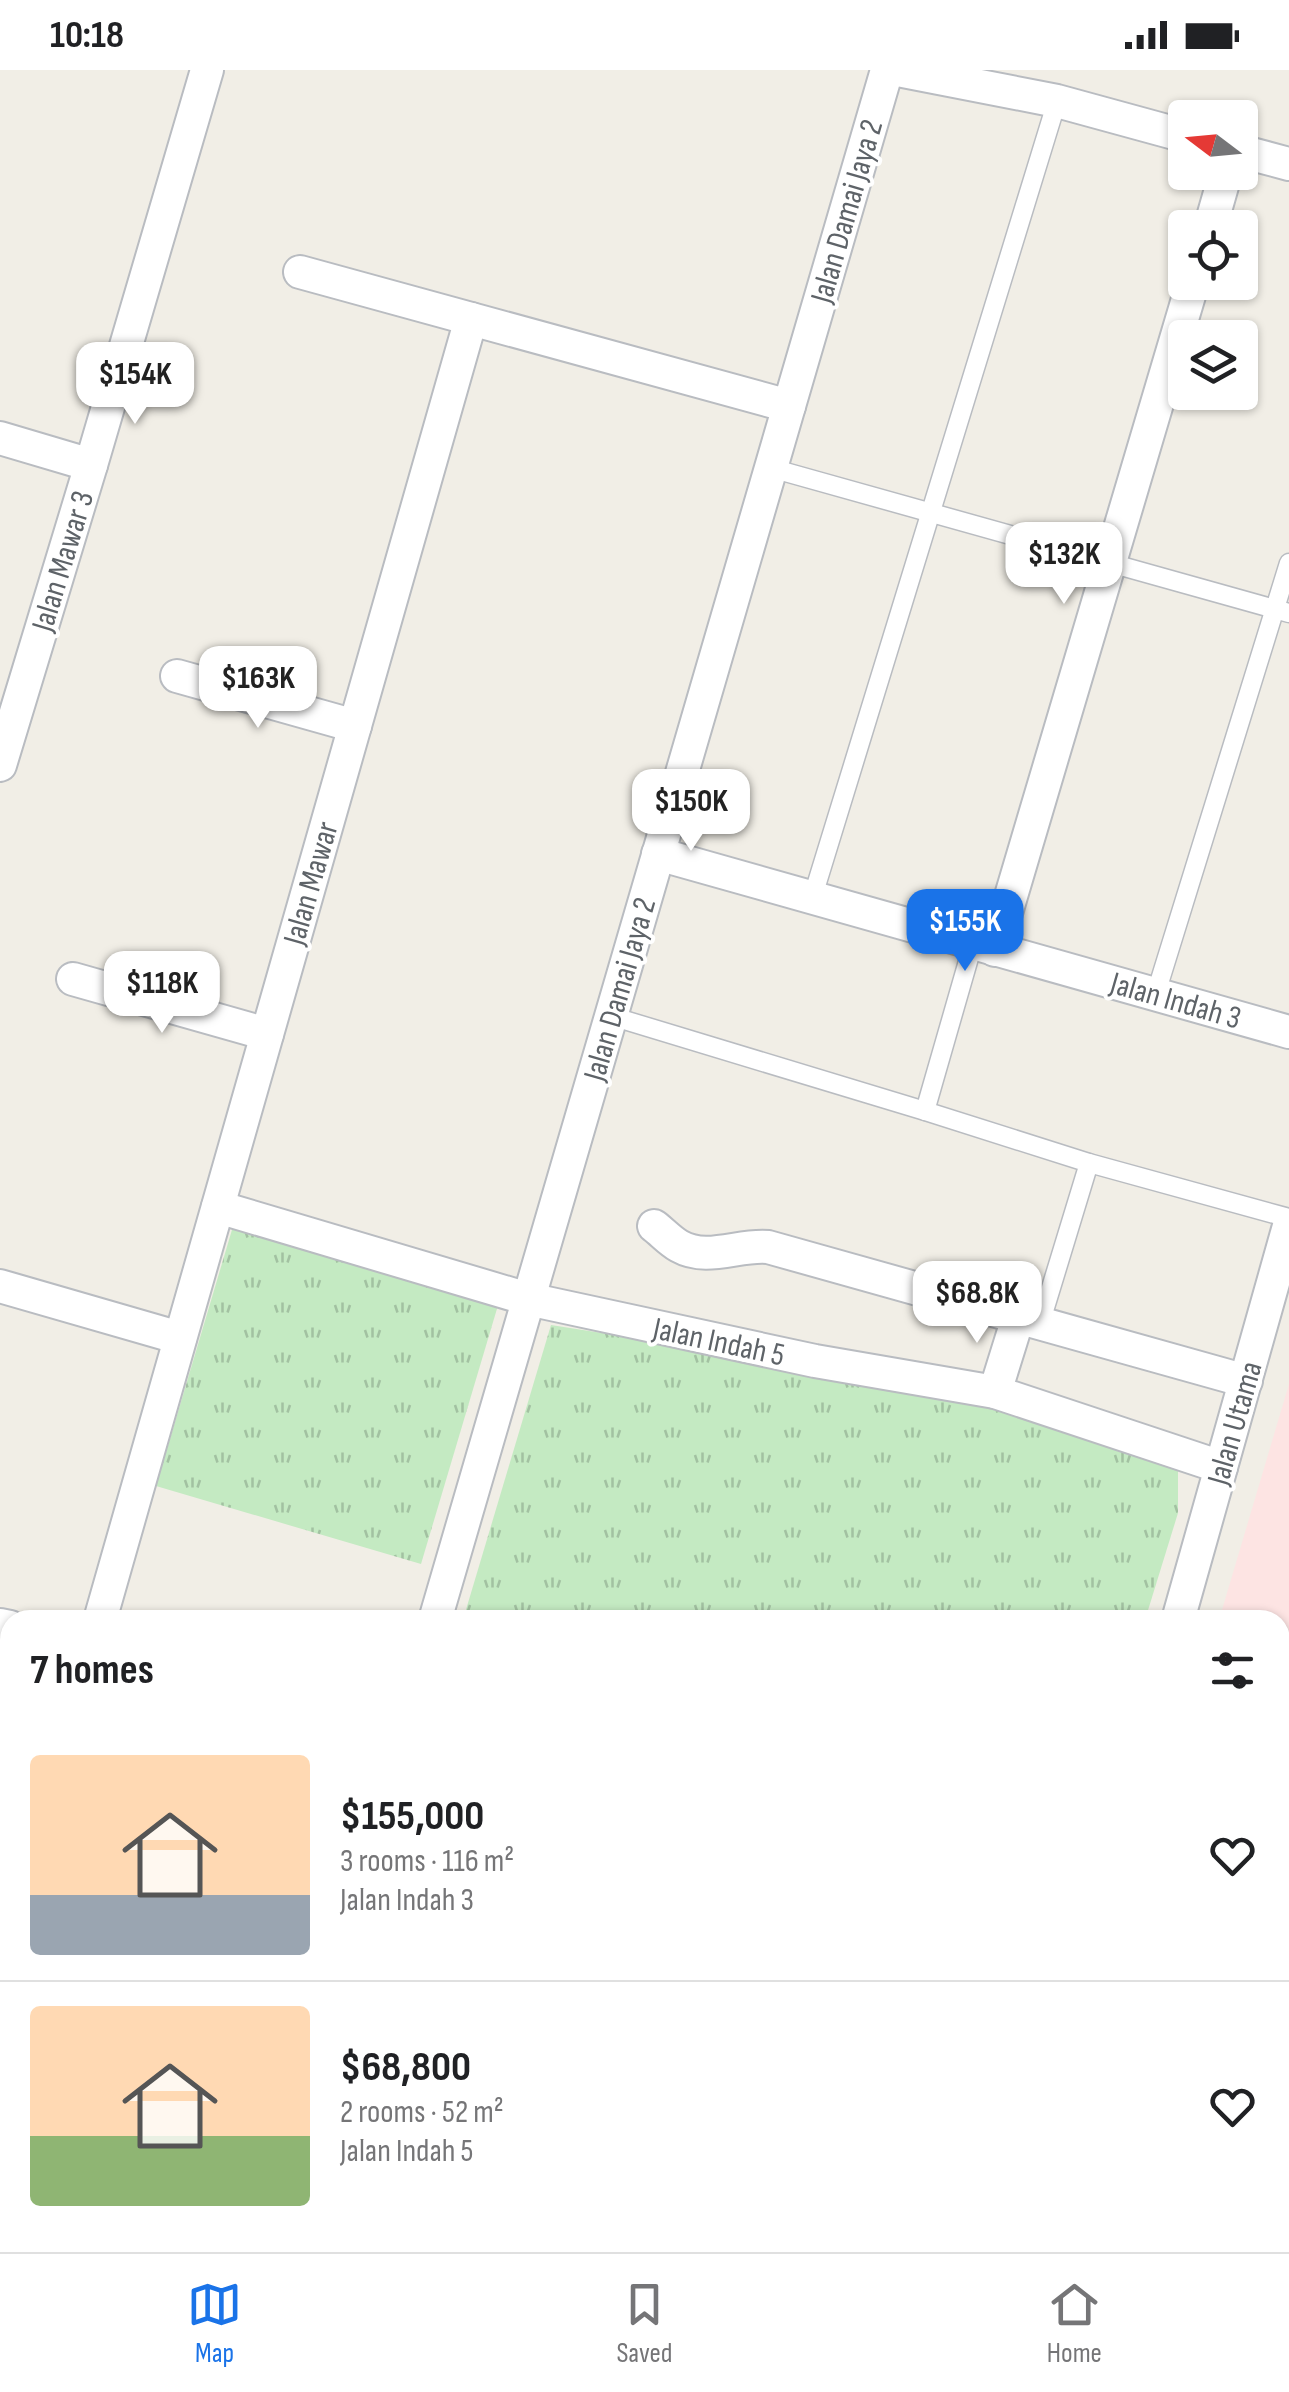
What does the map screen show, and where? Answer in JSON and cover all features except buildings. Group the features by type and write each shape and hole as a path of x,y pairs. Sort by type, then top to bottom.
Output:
{"street":[{"name":"Jalan Mawar 3","path":"0,764 207,70"},
{"name":"Jalan Damai Jaya 2","path":"438,1610 887,70"},
{"path":"898,70 1056,101 1168,131"},
{"path":"1258,152 1287,155"},
{"path":"300,272 789,406"},
{"path":"984,947 1110,563 1188,300"},
{"name":"Jalan Mawar","path":"103,1610 471,319"},
{"path":"0,438 91,465"},
{"path":"177,676 355,726"},
{"name":"Jalan Indah 3","path":"658,854 1289,1032"},
{"path":"73,978 267,1034"},
{"name":"Jalan Indah 5","path":"218,1208 528,1298 816,1361 995,1392 1221,1467"},
{"name":"Jalan Utama","path":"1181,1610 1289,1222"},
{"path":"654,1226 680,1246 696,1252 768,1247 1246,1382"},
{"path":"0,1286 180,1338"},
{"path":"995,1392 1029,1321"}],"lane":[{"path":"812,899 1056,101"},
{"path":"770,468 1282,611"},
{"path":"1156,994 1282,611 1289,564"},
{"path":"925,1110 984,947"},
{"path":"611,1016 1289,1222"},
{"path":"1029,1321 1089,1163"}],"shaded area":[{"path":"1289,1384 1289,1610 1222,1610"}],"green space":[{"path":"234,1223 499,1302 421,1564 156,1486"},
{"path":"551,1325 921,1383 1178,1467 1178,1513 1148,1610 466,1610"}]}
